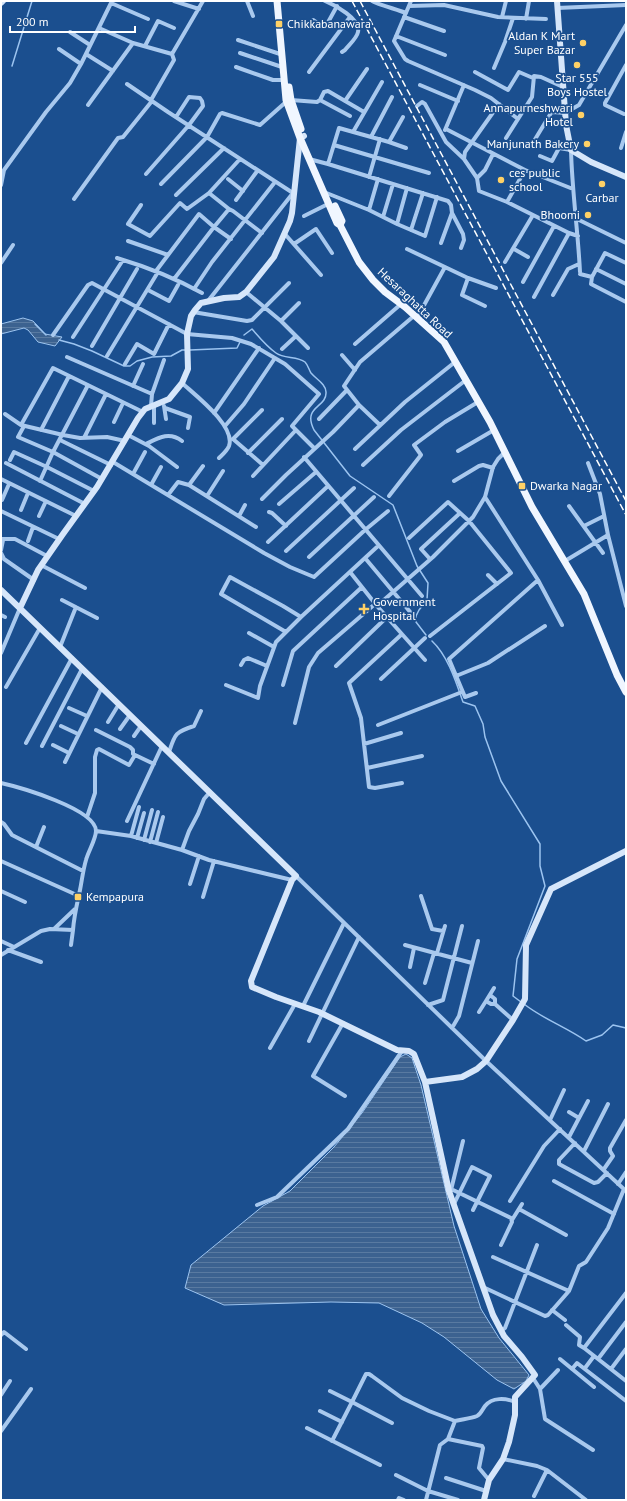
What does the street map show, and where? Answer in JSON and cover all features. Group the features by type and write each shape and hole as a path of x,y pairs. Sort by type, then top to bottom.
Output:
{"main road":[{"path":"277,1 289,100"},
{"path":"282,1 282,67 289,100 302,137 326,193 342,221 340,225"},
{"name":"Hesaraghatta Road","path":"326,193 328,204 337,223 340,225 359,262 384,292 401,304 444,342 494,430 532,507 584,594 617,675 626,692"}],"street":[{"path":"174,1 198,9"},
{"path":"74,199 118,138 123,137 152,101 174,60 172,54 203,1"},
{"path":"247,1 253,16"},
{"path":"325,1 345,11 356,22 358,32 342,52"},
{"path":"372,1 376,4 392,7 405,15 444,31"},
{"path":"411,1 394,41 404,59 491,98 518,119"},
{"path":"502,17 506,1"},
{"path":"526,19 529,1"},
{"path":"1,185 4,170 46,112 67,87 81,64 111,2 148,19"},
{"path":"592,277 580,273 571,150 566,124 557,4 626,4"},
{"path":"313,20 323,26 326,26 337,6"},
{"path":"409,6 444,6 502,17 546,19"},
{"path":"309,72 350,17"},
{"path":"494,68 506,42 513,18"},
{"path":"145,46 158,21 174,28"},
{"path":"534,142 551,113 565,113 579,105 626,25"},
{"path":"99,28 133,43 172,54"},
{"path":"70,32 90,46"},
{"path":"396,36 445,55"},
{"path":"238,40 283,55"},
{"path":"88,105 133,43"},
{"path":"58,49 81,64"},
{"path":"240,53 282,67"},
{"path":"86,54 113,71"},
{"path":"624,114 605,105 605,103 626,65"},
{"path":"236,67 273,80 284,80"},
{"path":"345,101 367,69"},
{"path":"475,72 508,90 519,72 533,78 534,76 541,77 563,87"},
{"path":"506,138 532,97 533,78"},
{"path":"353,132 382,82"},
{"path":"127,84 189,126 294,193"},
{"path":"420,85 458,101"},
{"path":"441,134 446,130 464,85"},
{"path":"161,184 206,137 218,116 222,113 260,126 289,100 317,102 326,90 364,112"},
{"path":"146,174 189,126 203,106 200,98 190,97 176,117"},
{"path":"371,136 392,98"},
{"path":"320,100 350,116"},
{"path":"417,106 422,102 425,104 446,142 464,159 477,178 479,191 507,202 554,226 578,236"},
{"path":"464,159 465,152 499,104"},
{"path":"389,142 403,117"},
{"path":"328,164 339,128 371,136 406,148"},
{"path":"446,130 525,170 573,189"},
{"path":"621,148 626,132"},
{"path":"164,405 182,383 188,369 187,334 193,312 201,303 224,298 239,297 246,292 274,257 292,213 302,137"},
{"path":"369,177 380,139"},
{"path":"334,145 374,158 430,173"},
{"path":"176,195 224,148"},
{"path":"540,156 552,161 559,148 571,150 591,162 626,177"},
{"path":"477,178 485,170 493,154"},
{"path":"141,205 128,224 150,236 180,203 187,209 209,193 240,159"},
{"path":"312,160 450,202 452,212 463,234 464,240 460,248"},
{"path":"236,200 258,170"},
{"path":"507,202 525,170"},
{"path":"228,179 243,191"},
{"path":"369,210 378,180"},
{"path":"194,289 275,182"},
{"path":"383,217 393,184"},
{"path":"397,224 408,188"},
{"path":"209,193 262,233"},
{"path":"208,301 294,193"},
{"path":"326,193 369,210 425,236 437,197"},
{"path":"411,230 423,193"},
{"path":"304,216 328,204"},
{"path":"174,279 229,209"},
{"path":"441,242 452,212"},
{"path":"107,356 148,290 157,271 199,214 231,239"},
{"path":"506,262 533,215"},
{"path":"576,219 626,243"},
{"path":"523,282 554,226"},
{"path":"294,244 316,228 332,253"},
{"path":"284,233 321,275"},
{"path":"534,297 569,233"},
{"path":"128,240 168,255"},
{"path":"1,263 13,245"},
{"path":"407,249 468,278 496,288"},
{"path":"514,249 528,257"},
{"path":"626,263 605,253 592,277 591,284 626,302"},
{"path":"117,258 157,271 202,293"},
{"path":"73,337 123,260"},
{"path":"553,295 568,269 579,264"},
{"path":"380,425 359,405 344,386 360,362 416,317 445,267"},
{"path":"92,346 137,269"},
{"path":"596,269 626,284"},
{"path":"468,278 462,295 485,306"},
{"path":"53,335 88,285 92,283 187,334 232,338 251,344 285,364 319,394 292,426 314,448"},
{"path":"193,312 247,321 252,320 289,283"},
{"path":"148,290 169,301 178,285"},
{"path":"246,292 281,321 308,348"},
{"path":"281,321 299,303"},
{"path":"354,344 401,304"},
{"path":"125,364 137,344 154,354 169,324"},
{"path":"282,349 296,336"},
{"path":"214,413 259,348"},
{"path":"342,355 355,370"},
{"path":"67,357 152,394"},
{"path":"225,426 244,404 275,358"},
{"path":"154,423 152,394 164,360"},
{"path":"355,449 405,402 455,362"},
{"path":"133,386 143,364"},
{"path":"102,479 53,452 18,437 53,368 143,412"},
{"path":"41,430 69,376"},
{"path":"363,465 401,430 466,380"},
{"path":"182,383 214,413 225,426 229,440 229,447 219,458"},
{"path":"40,481 53,452 88,385"},
{"path":"319,419 347,390"},
{"path":"84,438 106,394"},
{"path":"389,496 422,455 414,445 445,422 478,402"},
{"path":"114,422 123,403"},
{"path":"164,405 166,419"},
{"path":"1,653 3,642 41,565 112,464 143,412 152,406 164,405 190,417 188,428"},
{"path":"262,499 304,457 333,432 359,405"},
{"path":"262,410 233,439 263,465"},
{"path":"5,414 23,425 63,435 84,438 107,436 127,438 146,444 177,467"},
{"path":"248,452 282,419"},
{"path":"253,476 296,430"},
{"path":"458,451 494,430"},
{"path":"146,444 169,435 182,441"},
{"path":"60,440 133,474 286,565 314,577 388,511"},
{"path":"10,460 14,452 94,491"},
{"path":"133,474 145,452"},
{"path":"295,723 310,667 318,653 394,592 469,521 486,497 493,468 498,459 505,452"},
{"path":"304,457 422,596"},
{"path":"6,463 85,504"},
{"path":"588,463 600,494 608,535 626,606"},
{"path":"454,481 482,465 493,468"},
{"path":"189,485 202,466"},
{"path":"151,485 161,467"},
{"path":"207,496 223,471"},
{"path":"279,504 316,472"},
{"path":"1,479 76,516"},
{"path":"168,495 178,482 189,485 239,516 244,521 256,527"},
{"path":"2,500 10,484"},
{"path":"268,542 328,486"},
{"path":"286,551 354,488"},
{"path":"21,510 28,492"},
{"path":"309,557 374,497"},
{"path":"486,497 538,580 562,625"},
{"path":"39,516 46,501"},
{"path":"409,538 448,502 459,514 469,521 511,573 430,636"},
{"path":"239,516 245,505"},
{"path":"569,506 603,553"},
{"path":"1,512 59,539"},
{"path":"269,512 286,526"},
{"path":"430,559 421,549 459,514"},
{"path":"584,526 604,516"},
{"path":"28,541 33,527"},
{"path":"565,562 608,535"},
{"path":"34,580 4,559 1,552 2,540 15,539 47,556"},
{"path":"226,685 258,698 260,686 276,642 378,546"},
{"path":"366,558 411,613"},
{"path":"41,565 85,588"},
{"path":"350,572 376,605 425,660"},
{"path":"488,575 497,584"},
{"path":"286,632 221,594 230,577 301,617"},
{"path":"476,693 465,697 449,659 538,580"},
{"path":"283,685 293,651 362,587"},
{"path":"1,590 210,792 294,878 359,937 486,1061 625,1190 608,1228 586,1262 579,1266 569,1291 548,1315 545,1316 483,1287"},
{"path":"62,600 98,618"},
{"path":"60,647 76,607"},
{"path":"336,666 387,617"},
{"path":"456,676 488,663 545,626"},
{"path":"6,687 40,628"},
{"path":"249,634 274,647"},
{"path":"402,634 349,683 361,718 369,787 375,788 402,783"},
{"path":"381,679 425,638"},
{"path":"26,743 72,658"},
{"path":"241,665 244,660 248,658 267,666"},
{"path":"42,746 82,669"},
{"path":"65,762 102,687"},
{"path":"378,724 462,692"},
{"path":"108,722 119,704"},
{"path":"69,708 87,716"},
{"path":"169,752 174,737 183,729 194,726 201,711"},
{"path":"120,729 130,715"},
{"path":"61,726 78,734"},
{"path":"134,736 142,726"},
{"path":"96,730 132,749 135,755 154,764"},
{"path":"364,744 401,733"},
{"path":"53,745 69,753"},
{"path":"127,821 162,746"},
{"path":"87,817 95,793 94,757 97,750 127,765 130,764 135,755"},
{"path":"367,768 422,756"},
{"path":"1,783 42,794 87,817 94,823 96,831 83,871 79,896 75,909 71,945"},
{"path":"182,850 205,796 210,792"},
{"path":"131,836 139,807"},
{"path":"144,840 152,810"},
{"path":"150,842 158,812"},
{"path":"137,838 144,813"},
{"path":"156,843 163,817"},
{"path":"1,822 12,835 83,871"},
{"path":"36,847 44,827"},
{"path":"96,831 131,836 182,850 214,861 294,878"},
{"path":"425,1082 462,1077 477,1069 486,1061 523,1004 526,945 551,889 626,851"},
{"path":"190,884 199,856"},
{"path":"1,861 79,896"},
{"path":"203,897 214,861"},
{"path":"294,878 250,983 252,987 322,1013 397,1050 409,1051 414,1054 425,1082 454,1205 493,1315 501,1331 534,1372 533,1378 516,1395 514,1402 515,1415 510,1442 503,1459 489,1480 484,1500"},
{"path":"1,890 25,902"},
{"path":"421,896 432,929 443,931"},
{"path":"54,929 75,909"},
{"path":"303,1006 344,923"},
{"path":"425,983 445,926"},
{"path":"428,1005 443,1000 462,926"},
{"path":"1,955 41,930 73,930"},
{"path":"309,1041 359,937"},
{"path":"1,941 14,947"},
{"path":"452,1028 458,1016 478,942"},
{"path":"405,945 472,963"},
{"path":"410,967 414,948"},
{"path":"8,950 41,962"},
{"path":"479,1012 494,988"},
{"path":"490,995 495,999 495,1004"},
{"path":"486,1001 491,1004 495,1004 513,1020"},
{"path":"270,1048 295,1004"},
{"path":"343,1023 313,1076 345,1096"},
{"path":"257,1205 277,1197 348,1129 402,1050"},
{"path":"550,1120 564,1090"},
{"path":"569,1137 588,1101"},
{"path":"584,1151 608,1104"},
{"path":"569,1112 579,1118"},
{"path":"575,1143 559,1160 559,1164 594,1183 598,1182 613,1156 610,1148 626,1120"},
{"path":"510,1201 544,1146 560,1129"},
{"path":"450,1189 463,1141"},
{"path":"454,1205 471,1168 473,1168 490,1176 473,1210"},
{"path":"618,1184 626,1172"},
{"path":"554,1181 614,1214"},
{"path":"450,1189 511,1218 512,1220"},
{"path":"501,1246 512,1220 522,1204"},
{"path":"518,1209 566,1235"},
{"path":"501,1331 505,1328 537,1245"},
{"path":"493,1257 569,1291"},
{"path":"584,1348 626,1293"},
{"path":"552,1310 565,1320"},
{"path":"585,1368 626,1322"},
{"path":"566,1325 580,1337 579,1345 626,1381"},
{"path":"2,1332 26,1349"},
{"path":"611,1369 626,1349"},
{"path":"560,1359 594,1387"},
{"path":"572,1369 577,1363 626,1401"},
{"path":"540,1389 558,1370"},
{"path":"332,1441 366,1374 369,1374 402,1398 455,1421 477,1416 485,1406 494,1400 508,1399 514,1402"},
{"path":"533,1378 540,1389 546,1419 593,1450"},
{"path":"1,1395 10,1381"},
{"path":"1,1431 31,1389"},
{"path":"330,1391 392,1423"},
{"path":"320,1411 342,1422"},
{"path":"426,1500 440,1445 448,1439 455,1421"},
{"path":"307,1428 380,1465"},
{"path":"448,1439 480,1445 483,1447 479,1468 489,1480"},
{"path":"503,1459 537,1466 547,1470 586,1500"},
{"path":"534,1496 547,1470"},
{"path":"396,1476 428,1491 458,1500"},
{"path":"446,1478 486,1491"},
{"path":"398,1500 399,1498 404,1500"}],"water":[{"path":"23,318 33,321 45,334 62,337 55,346 38,342 28,330 24,328 1,334 1,324"},
{"path":"406,1054 412,1058 421,1085 454,1226 481,1309 499,1338 529,1375 526,1381 514,1389 497,1380 444,1337 422,1323 379,1303 331,1302 224,1305 185,1288 191,1265 263,1206 290,1191 334,1147 362,1113 400,1057"}],"waterway":[{"path":"12,66 32,1"},
{"path":"35,324 46,335"},
{"path":"244,335 252,329 279,355 302,360 305,362 311,373 326,389 323,401 311,416 311,422 314,430 350,476 393,505 417,566 428,583 427,600 416,616 416,622 426,635"},
{"path":"59,340 92,351 124,366 130,366 137,361 152,357 171,356 182,350 186,350"},
{"path":"190,350 237,348 240,342"},
{"path":"432,641 443,654 463,702 475,706 483,724 485,737 501,781 540,844 540,866 545,886 517,959 513,996 521,1002"},
{"path":"524,1004 586,1041 602,1035 613,1025 626,1028"}],"railway":[{"path":"352,1 626,515"},
{"path":"360,1 626,501"}],"place":[{"name":"Chikkabanawara","path":"279,24"},
{"name":"Aldan K Mart Super Bazar","path":"583,43"},
{"name":"Star 555 Boys Hostel","path":"577,65"},
{"name":"Annapurneshwari Hotel","path":"581,115"},
{"name":"Manjunath Bakery","path":"587,144"},
{"name":"ces public school","path":"501,180"},
{"name":"Carbar","path":"602,184"},
{"name":"Bhoomi","path":"588,215"},
{"name":"Dwarka Nagar","path":"522,486"},
{"name":"Government Hospital","path":"364,609"},
{"name":"Kempapura","path":"78,897"}]}
